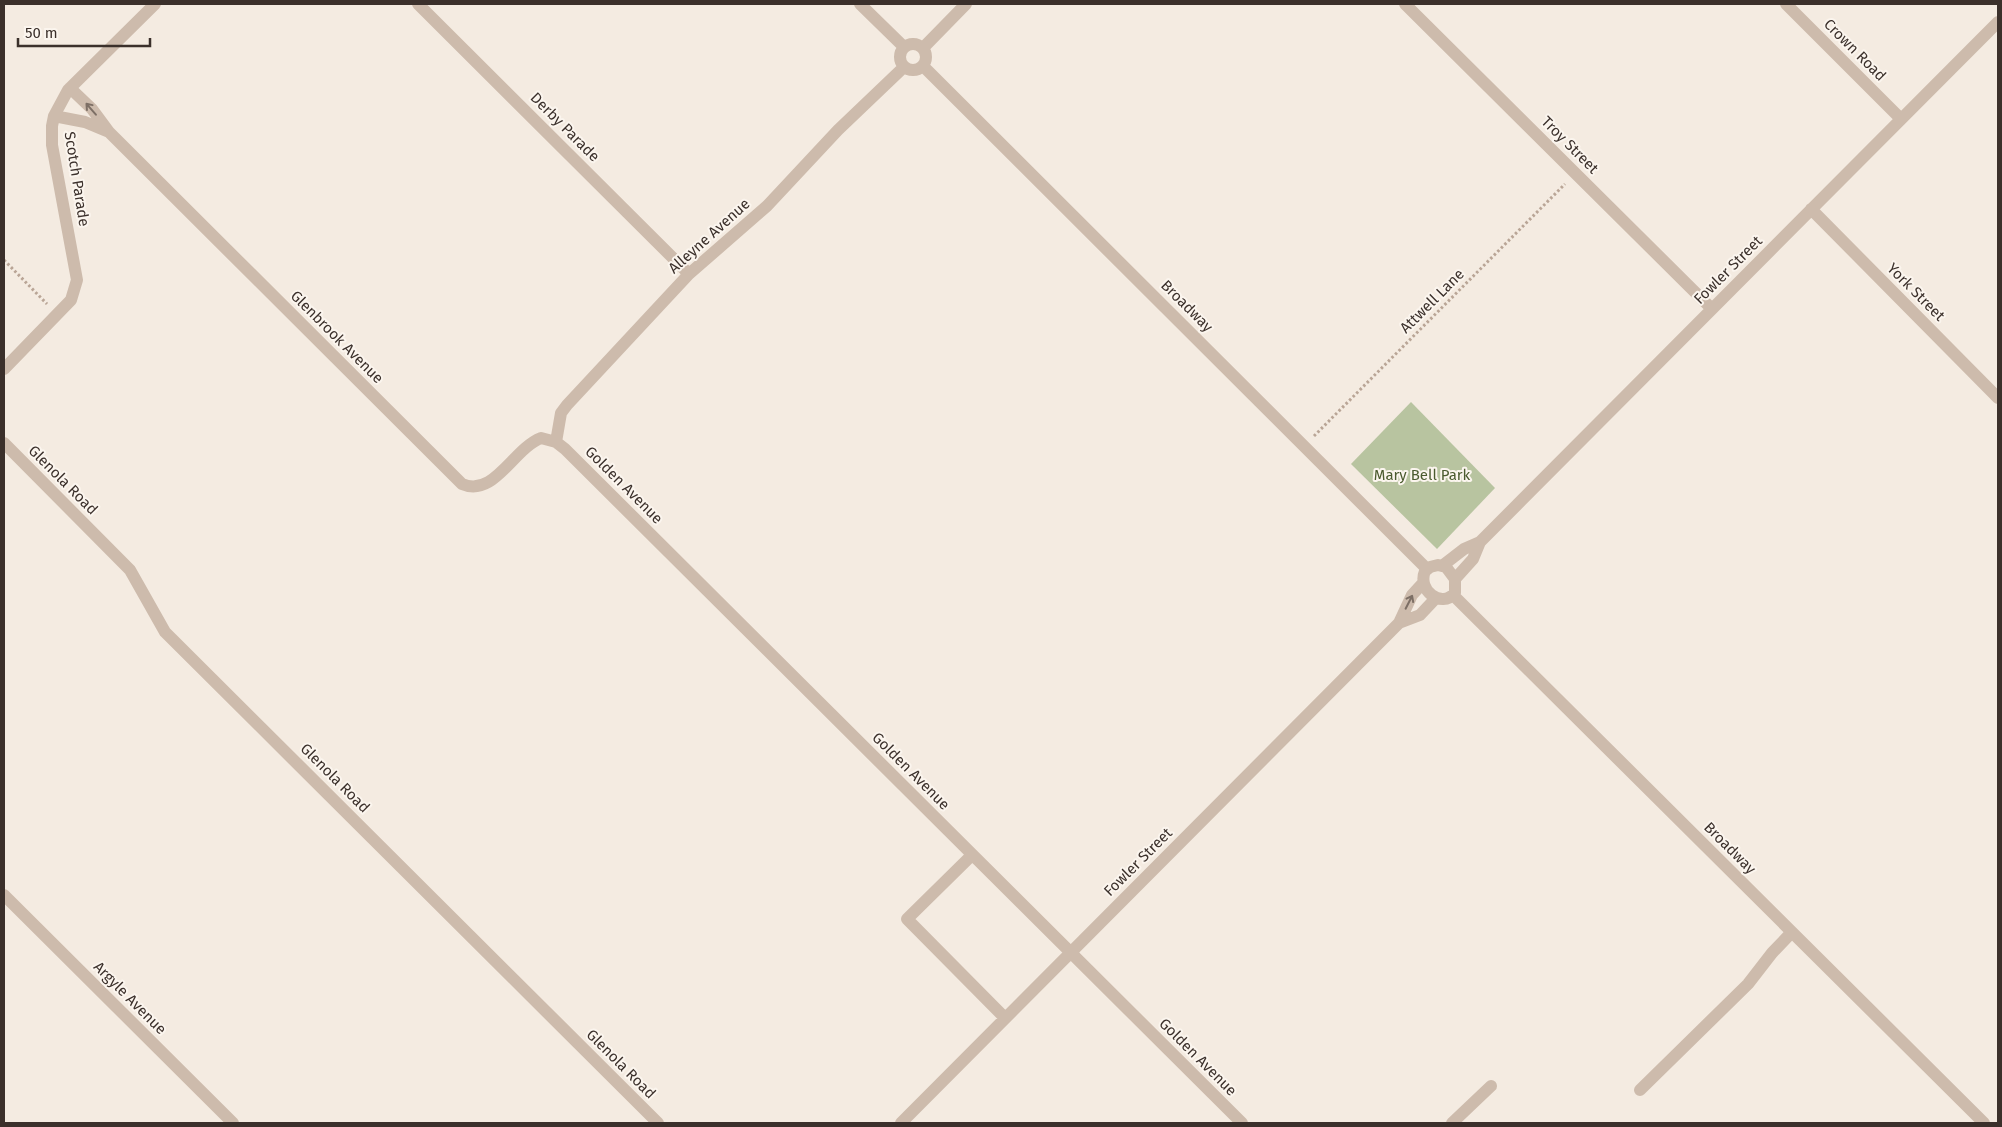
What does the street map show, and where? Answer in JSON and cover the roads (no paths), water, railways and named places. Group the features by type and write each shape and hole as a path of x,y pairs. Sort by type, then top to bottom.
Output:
{"street":[{"name":"Scotch Parade","path":"4,369 71,300 77,280 52,145 54,116 70,88 155,4"},
{"name":"Derby Parade","path":"418,4 689,274"},
{"path":"860,4 904,47"},
{"path":"923,48 966,4"},
{"name":"Troy Street","path":"1405,4 1712,309"},
{"name":"Crown Road","path":"1786,4 1901,119"},
{"name":"Fowler Street","path":"1442,566 1464,549 1480,542 1998,22"},
{"path":"916,44 923,48 926,55 923,66 915,70 904,66 900,59 904,47 916,44"},
{"name":"Alleyne Avenue","path":"556,442 561,413 567,405 689,274 767,206 838,130 904,66"},
{"name":"Broadway","path":"923,66 1427,569"},
{"name":"Glenbrook Avenue","path":"70,88 92,109 109,132 462,484 474,488 486,485 528,445 541,438 556,442"},
{"name":"Glenbrook Avenue","path":"54,116 85,122 109,132"},
{"name":"York Street","path":"1811,209 1998,398"},
{"name":"Golden Avenue","path":"556,442 1242,1123"},
{"name":"Glenola Road","path":"4,443 130,570 165,632 658,1123"},
{"name":"Fowler Street","path":"1455,579 1474,559 1480,542"},
{"path":"1435,565 1442,566 1450,571 1455,579 1456,589 1453,595 1444,599 1436,598 1428,592 1423,583 1423,574 1427,569 1435,565"},
{"name":"Fowler Street","path":"901,1123 1399,623 1412,595 1423,583"},
{"name":"Broadway","path":"1453,595 1984,1123"},
{"name":"Fowler Street","path":"1399,623 1420,615 1436,598"},
{"path":"972,855 907,919 1005,1018"},
{"name":"Argyle Avenue","path":"4,896 233,1123"},
{"path":"1640,1090 1748,984 1772,953 1792,932"},
{"path":"1452,1123 1491,1086"}],"park label":[{"name":"Mary Bell Park","path":"1422,475"}]}
